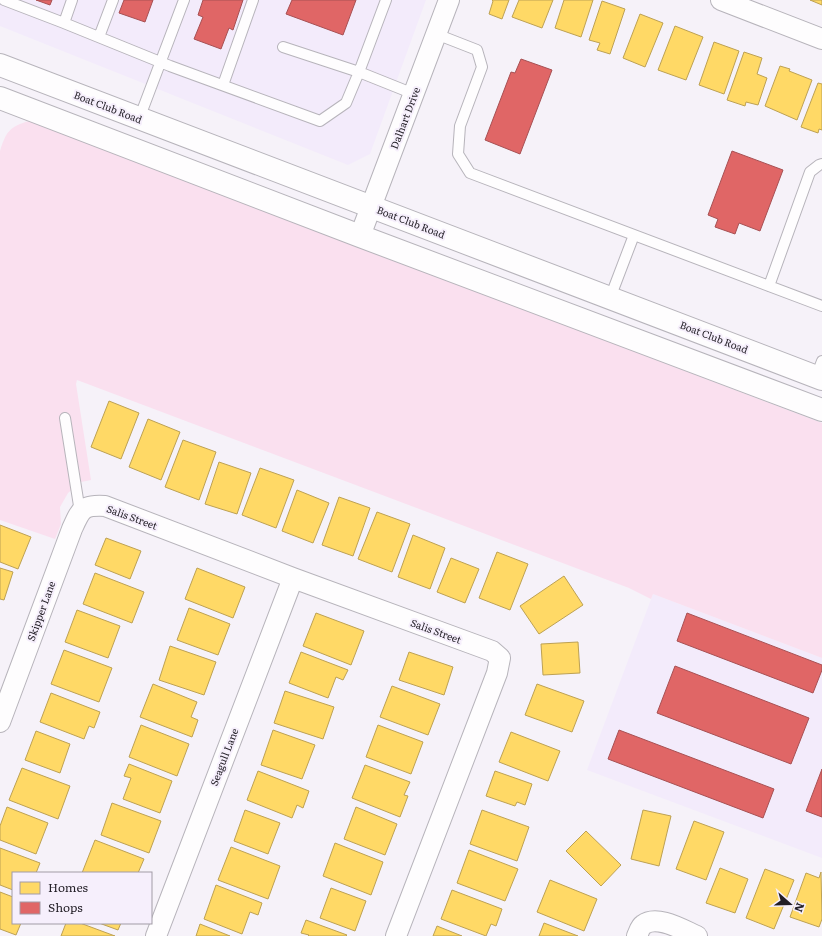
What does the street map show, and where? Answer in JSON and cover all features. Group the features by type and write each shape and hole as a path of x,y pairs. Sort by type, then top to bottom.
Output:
{"main road":[{"name":"Boat Club Road","path":"0,65 610,298 820,372"},
{"path":"1,101 822,410"}],"street":[{"name":"Dalhart Drive","path":"360,236 449,0"},
{"path":"721,0 822,39"},
{"name":"Salis Street","path":"85,509 106,506 293,578 492,651 500,658 485,708 396,936"},
{"name":"Skipper Lane","path":"0,722 72,529 85,509"},
{"name":"Seagull Lane","path":"156,936 293,578"},
{"path":"637,936 642,926 651,921 666,923 697,936"}],"lane":[{"path":"4,0 160,62 320,121 346,103 386,0"},
{"path":"64,23 72,0"},
{"path":"99,37 113,0"},
{"path":"139,119 184,0"},
{"path":"223,85 253,0"},
{"path":"436,34 476,50 482,67 460,126 458,154 470,173 822,306"},
{"path":"283,47 359,72 414,94"},
{"path":"769,286 810,172 822,164"},
{"path":"610,298 634,235"},
{"path":"65,418 85,509"}],"shaded area":[{"path":"0,0 426,0 370,154 348,165 0,26"},
{"path":"29,121 822,423 822,658 653,594 651,599 629,588 77,380 76,384 91,480 81,482 68,493 60,507 61,524 55,539 0,520 0,151 4,139 9,131"},
{"path":"653,594 822,658 822,858 587,770"}],"building: Homes":[{"path":"492,0 509,0 502,19 489,14"},
{"path":"519,0 553,0 542,28 512,17"},
{"path":"564,0 593,0 581,37 555,28"},
{"path":"810,0 822,0 822,5"},
{"path":"602,1 625,9 610,54 597,50 600,43 589,40"},
{"path":"640,14 663,23 645,67 623,58"},
{"path":"675,26 703,37 686,80 658,70"},
{"path":"714,42 739,51 724,94 699,85"},
{"path":"744,52 762,58 757,74 767,78 758,105 746,102 745,106 727,100"},
{"path":"780,66 790,69 789,71 812,80 797,120 765,106"},
{"path":"818,83 822,84 822,130 819,129 818,133 801,127"},
{"path":"109,401 139,413 121,459 91,447"},
{"path":"148,419 180,432 161,480 129,467"},
{"path":"183,440 216,452 199,500 165,487"},
{"path":"219,462 251,473 237,514 205,504"},
{"path":"260,468 294,480 276,528 242,515"},
{"path":"297,490 329,503 313,543 282,531"},
{"path":"339,497 370,508 353,556 322,545"},
{"path":"377,512 410,524 392,572 358,559"},
{"path":"0,525 31,537 18,569 0,562"},
{"path":"413,535 445,548 430,589 398,577"},
{"path":"106,538 141,551 130,579 95,565"},
{"path":"497,552 528,564 510,610 479,598"},
{"path":"451,558 479,569 465,603 437,592"},
{"path":"0,568 13,572 4,600 0,599"},
{"path":"197,568 245,587 233,618 185,599"},
{"path":"95,573 144,592 132,623 83,604"},
{"path":"564,576 583,605 539,634 520,606"},
{"path":"189,608 230,624 218,655 177,640"},
{"path":"77,610 120,626 108,658 65,642"},
{"path":"316,613 364,631 351,665 303,646"},
{"path":"578,642 580,673 543,675 541,644"},
{"path":"170,646 216,662 204,695 159,680"},
{"path":"64,650 112,668 99,702 51,684"},
{"path":"301,652 348,670 343,680 336,677 328,698 289,683"},
{"path":"409,652 453,667 444,695 399,680"},
{"path":"153,684 197,702 191,717 198,720 192,737 140,717"},
{"path":"537,684 584,701 572,732 525,715"},
{"path":"392,686 440,704 428,735 380,717"},
{"path":"285,691 334,707 323,739 274,723"},
{"path":"51,693 100,712 94,728 89,726 84,739 40,722"},
{"path":"141,725 189,744 177,776 129,757"},
{"path":"378,725 423,742 411,774 366,757"},
{"path":"273,730 315,745 302,779 261,765"},
{"path":"36,731 70,744 60,773 25,760"},
{"path":"511,732 560,751 548,781 499,762"},
{"path":"129,764 172,781 160,813 123,799 131,778 124,776"},
{"path":"365,765 410,782 404,795 408,796 400,817 352,798"},
{"path":"22,768 70,786 58,819 9,800"},
{"path":"258,771 309,791 303,808 297,805 292,818 247,800"},
{"path":"495,771 532,784 525,805 517,802 515,806 486,796"},
{"path":"112,803 161,821 149,853 101,835"},
{"path":"7,807 48,823 36,854 0,840 0,826"},
{"path":"356,807 397,824 385,855 344,839"},
{"path":"245,810 280,823 268,854 234,841"},
{"path":"482,810 529,827 517,861 470,844"},
{"path":"643,810 671,816 659,866 631,859"},
{"path":"694,821 724,832 706,880 676,869"},
{"path":"586,831 621,865 601,886 566,851"},
{"path":"95,840 144,859 138,872 82,872"},
{"path":"335,843 383,862 371,895 323,876"},
{"path":"231,847 280,866 268,899 218,880"},
{"path":"0,848 40,863 36,872 12,872 12,890 0,885"},
{"path":"469,850 518,869 505,901 457,883"},
{"path":"720,868 748,879 735,913 706,903"},
{"path":"765,869 794,880 774,929 746,918"},
{"path":"821,872 822,919 819,927 790,917 806,873 819,878"},
{"path":"550,880 597,899 584,931 537,912"},
{"path":"216,885 262,903 258,915 250,912 242,934 204,919"},
{"path":"331,888 366,901 355,931 320,918"},
{"path":"452,890 502,909 496,926 491,924 486,936 441,919"},
{"path":"0,892 12,897 12,924 21,924 16,935 0,929"},
{"path":"306,920 347,935 308,936 309,935 301,933"},
{"path":"544,923 578,936 539,936"},
{"path":"66,924 83,924 115,936 61,936"},
{"path":"102,924 121,924 118,930"},
{"path":"200,924 230,936 196,936"},
{"path":"437,926 462,936 433,936"}],"building: Shops":[{"path":"36,0 52,0 50,5"},
{"path":"124,0 153,0 145,22 119,13"},
{"path":"203,0 243,0 233,30 229,28 221,49 194,39 203,17 198,15"},
{"path":"292,0 356,0 343,35 286,14"},
{"path":"521,59 552,70 520,154 485,140 511,72 515,73"},
{"path":"732,151 783,170 760,231 739,223 735,234 715,227 718,219 708,215"},
{"path":"687,613 822,665 822,670 813,693 677,641"},
{"path":"675,666 809,718 791,764 657,713"},
{"path":"619,730 774,789 763,818 608,759"},
{"path":"822,769 822,817 806,811"}]}
